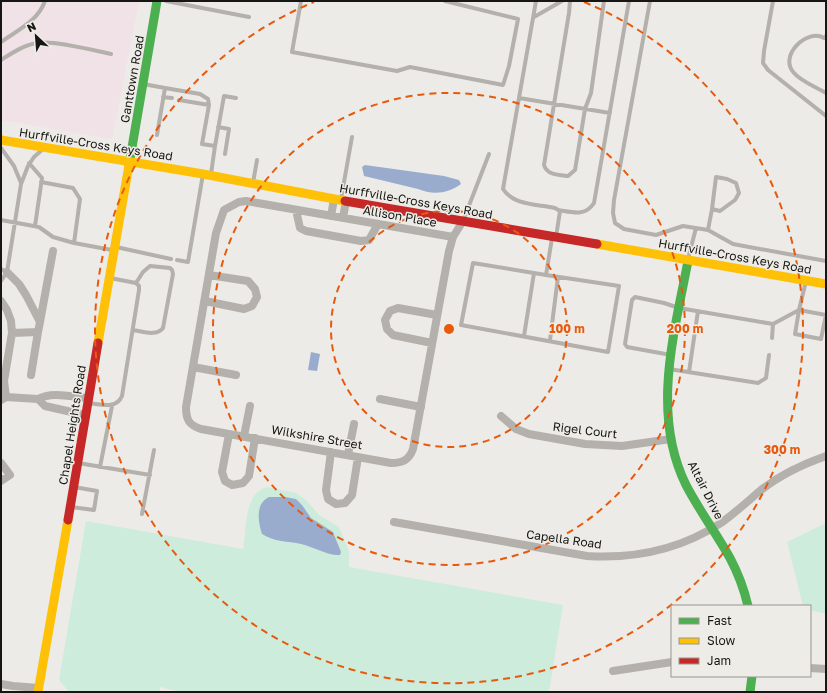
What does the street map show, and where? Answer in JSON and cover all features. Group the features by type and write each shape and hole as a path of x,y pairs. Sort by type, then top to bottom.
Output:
{"street":[{"name":"Ganttown Road","path":"130,161 157,1"},
{"name":"Hurffville-Cross Keys Road","path":"1,140 207,174 340,200 826,284"},
{"name":"Chapel Heights Road","path":"38,690 130,161"},
{"path":"331,216 340,200"},
{"path":"340,200 343,218"},
{"name":"Allison Place","path":"216,233 224,210 239,202 246,201 453,237"},
{"path":"296,210 300,228 306,231 354,240 369,240 378,224"},
{"name":"Wilkshire Street","path":"216,233 186,407 188,421 201,429 398,463 405,461 410,456 413,449 449,251 453,237 463,221"},
{"path":"31,375 53,251"},
{"name":"Altair Drive","path":"688,261 669,369 667,401 672,439 677,459 686,482 738,574 748,605"},
{"path":"4,271 19,284 40,322"},
{"path":"205,301 244,309 252,306 257,297 255,288 248,281 209,275"},
{"path":"1,301 7,310 11,321 12,333 4,382 4,399 38,399 44,396 57,395 88,400"},
{"path":"432,343 393,335 387,329 385,320 390,311 398,308 437,315"},
{"path":"12,333 38,332"},
{"path":"193,368 236,375"},
{"path":"38,399 45,406 85,415"},
{"path":"380,399 421,407"},
{"path":"244,436 250,406"},
{"name":"Rigel Court","path":"501,416 516,429 529,434 585,444 622,446 672,439"},
{"path":"348,455 354,424"},
{"path":"229,434 222,472 225,481 232,485 243,484 249,476 256,438"},
{"path":"331,452 326,490 328,499 336,504 345,503 352,494 358,457"},
{"name":"Capella Road","path":"394,522 572,554 611,557 644,553 665,549 699,535 722,522 775,480 801,466 826,456"},
{"path":"1,463 10,475 1,481"},
{"path":"613,671 671,662"},
{"path":"811,668 826,669"},
{"path":"750,692 752,677"},
{"path":"1,684 38,690"}],"lane":[{"path":"1,42 33,20 42,8 45,1"},
{"path":"166,1 249,17"},
{"path":"301,1 292,52 397,71 410,67 503,85 509,66 518,19 445,1"},
{"path":"536,1 503,189 507,195 517,200 558,210 580,213 590,210 594,203 629,1"},
{"path":"534,17 562,1"},
{"path":"570,1 544,165 545,170 550,173 568,176 575,170 585,109 590,93 604,1"},
{"path":"650,1 612,213 615,222 624,229 656,235 683,226 708,230 733,244 826,261"},
{"path":"774,1 764,51 763,64 768,70 826,116"},
{"path":"826,36 824,38 815,36 800,41 790,56 790,64 794,73 826,93"},
{"path":"1,60 21,48 38,43 57,44 111,54"},
{"path":"143,84 200,94 208,99 209,105 202,144 215,146"},
{"path":"157,135 165,88"},
{"path":"176,260 188,262 198,200 215,146 224,96 236,98"},
{"path":"163,97 172,98"},
{"path":"520,98 610,113"},
{"path":"179,100 209,105"},
{"path":"218,127 230,130 225,154"},
{"path":"340,200 352,137"},
{"path":"1,148 14,166 21,184"},
{"path":"1,281 15,222 21,184 29,163 34,156 45,148"},
{"path":"463,221 489,154"},
{"path":"253,183 257,160"},
{"path":"29,163 42,180 73,188 80,199 74,243"},
{"path":"708,230 716,177 727,179 736,183 739,193 735,200 720,211 712,210"},
{"path":"35,226 42,180"},
{"path":"546,275 560,213 558,210"},
{"path":"1,220 39,227 53,237 74,243 140,252 171,259"},
{"path":"688,261 696,228"},
{"path":"472,263 546,275 619,286 608,352 550,340 461,325 472,263"},
{"path":"133,330 153,333 161,331 163,328 173,274 172,270 170,268 150,266 143,272 136,283"},
{"path":"524,336 534,273"},
{"path":"550,340 558,277"},
{"path":"88,400 112,406 120,401 122,396 140,290 136,283 110,278"},
{"path":"671,355 627,347 625,344 632,300 635,297 664,303 679,308 774,324 800,310 826,316 821,339 795,334 800,310 806,281"},
{"path":"689,372 698,311"},
{"path":"772,338 774,324"},
{"path":"669,369 758,383 766,378 769,355"},
{"path":"100,467 112,406"},
{"path":"142,514 154,450"},
{"path":"78,463 150,475"},
{"path":"70,508 94,510 97,491 74,487"}],"shaded area":[{"path":"1,1 139,1 112,139 1,120"}],"green space":[{"path":"267,487 296,493 307,501 319,515 339,527 349,551 349,567 563,605 549,692 181,692 160,687 160,692 69,692 59,680 86,521 243,549 250,504 259,491"},
{"path":"826,523 826,614 811,610 811,605 803,605 787,542"}],"water":[{"path":"365,165 444,176 459,180 461,184 445,192 434,193 423,191 364,176 362,167"},
{"path":"311,352 320,354 317,371 308,370"},
{"path":"269,497 296,499 311,518 333,532 341,552 340,555 331,554 301,544 276,540 262,534 259,524 259,513 261,504"}],"traffic: fast":[{"path":"129,165 157,1"},
{"path":"688,261 672,345 668,402 670,430 675,458 686,485 736,569 748,605"},
{"path":"750,692 752,677"}],"traffic: slow":[{"path":"1,140 203,174 345,201"},
{"path":"98,343 129,165"},
{"path":"597,244 826,284"},
{"path":"38,692 68,520"}],"traffic: jam":[{"path":"345,201 597,244"},
{"path":"68,520 98,343"}]}
